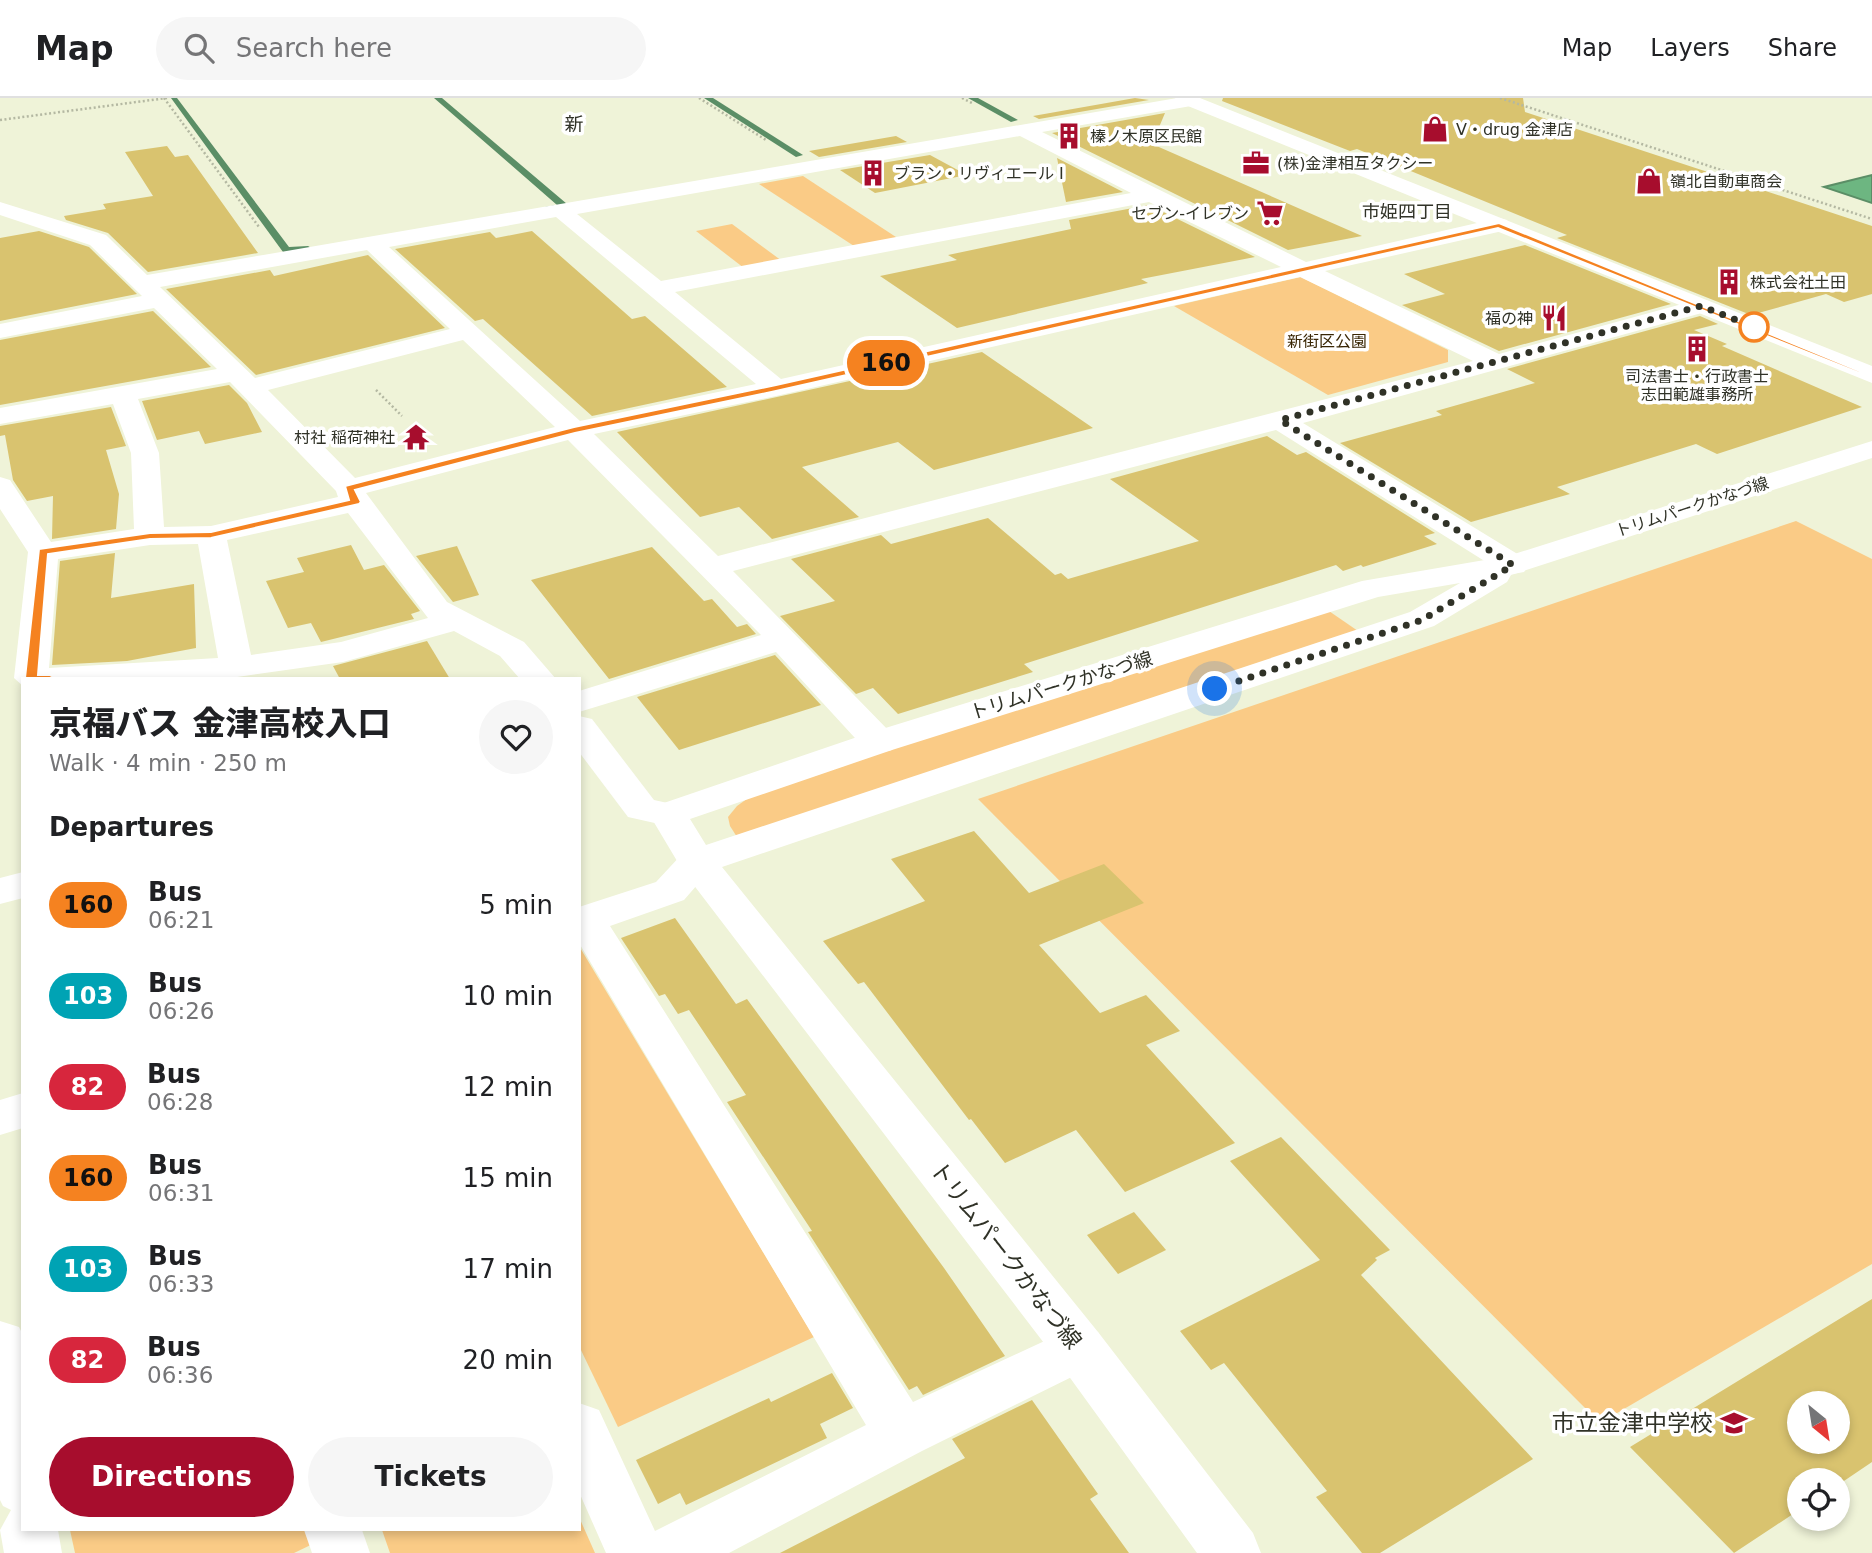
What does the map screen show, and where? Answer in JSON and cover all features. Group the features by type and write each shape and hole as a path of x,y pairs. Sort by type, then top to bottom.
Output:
{"street":[{"path":"0,331 281,257 1190,101 1222,98"},
{"path":"1190,101 1872,376"},
{"path":"1023,130 1148,196 1306,269 1497,363"},
{"path":"656,289 1148,196"},
{"path":"0,208 97,240 242,380 352,495 436,609 454,621 512,649 537,677"},
{"path":"560,210 776,388"},
{"path":"43,552 150,536 211,535 574,430 776,388 1499,225"},
{"path":"372,243 574,430 713,567 879,742"},
{"path":"713,567 1497,363 1701,306"},
{"path":"0,416 122,394 242,380 466,332"},
{"path":"122,394 145,453 150,536"},
{"path":"1280,420 1513,565"},
{"name":"トリムパークかなづ線","path":"1232,1553 1079,1348 697,862 668,814 879,742 1373,588 1513,565 1872,449"},
{"path":"0,486 43,552 31,677"},
{"path":"211,535 237,667"},
{"name":"トリムパークかなづ線","path":"697,862 1422,620 1513,565"},
{"path":"97,677 237,667 343,652 454,621"},
{"path":"581,701 783,639"},
{"path":"581,730 641,809 668,814"},
{"path":"697,862 670,891 583,921 902,1434"},
{"path":"0,891 21,886"},
{"path":"0,1118 21,1111"},
{"path":"0,1343 21,1475"},
{"path":"671,1553 902,1434 1079,1348"},
{"path":"581,1432 635,1553"},
{"path":"29,1531 33,1553"},
{"path":"333,1531 341,1553"}],"path":[{"path":"0,120 166,98 281,257"},
{"path":"699,98 808,167"},
{"path":"1500,98 1872,219"}],"green space":[{"path":"803,176 899,239 854,246 759,184"},
{"path":"732,224 782,261 744,268 696,231"},
{"name":"新街区公園","path":"1301,277 1448,350 1448,362 1328,395 1174,306"},
{"path":"1796,521 1872,559 1872,1264 1600,1423 978,799"},
{"path":"1326,609 1358,631 737,837 730,826 728,817 737,806 758,791"},
{"path":"581,949 814,1337 618,1427 581,1350"},
{"path":"581,1522 595,1553 390,1553 382,1531 581,1531"},
{"path":"70,1531 313,1531 317,1542 294,1553 75,1553"}],"shaded area":[{"path":"1872,175 1872,203 1824,187"}],"building":[{"path":"1135,98 1149,100 1039,119 1033,116"},
{"path":"1223,98 1523,98 1525,112 1872,226 1872,294 1844,302 1826,294 1751,315 1557,238 1567,235 1357,149 1350,151 1222,101"},
{"path":"1165,113 1152,144 1362,236 1288,250 1052,133"},
{"path":"896,136 907,142 819,157 809,151"},
{"path":"167,146 175,157 188,155 258,253 148,272 108,233 66,220 64,216 106,209 103,204 153,196 125,152"},
{"path":"930,155 967,175 875,193 840,170"},
{"path":"1057,158 1123,192 1066,202"},
{"path":"1149,205 1255,257 1141,279 1148,283 957,328 880,276 957,260 948,255 1071,229 1069,220"},
{"path":"39,231 89,247 137,294 0,321 0,238"},
{"path":"532,231 632,319 645,316 727,387 592,416 483,319 475,321 395,249 490,232 496,238"},
{"path":"1525,245 1671,304 1499,351 1402,305 1445,294 1404,274"},
{"path":"368,255 445,328 256,375 166,289 270,270 274,276"},
{"path":"153,311 211,367 0,405 0,340"},
{"path":"1700,316 1718,324 1694,330 1727,344 1722,346 1862,407 1717,454 1696,444 1557,487 1570,494 1471,522 1340,443 1442,415 1436,411 1535,383 1507,369"},
{"path":"982,352 1093,428 934,470 898,442 802,467 859,517 772,539 739,507 700,517 617,432"},
{"path":"229,385 247,403 262,432 205,444 199,431 157,440 142,401"},
{"path":"111,407 126,446 106,450 119,494 116,529 52,539 53,496 27,501 13,480 5,435 0,436 0,426"},
{"path":"1267,436 1297,455 1306,452 1435,533 1424,536 1437,544 1363,567 1361,565 1343,571 1336,565 1024,664 1033,672 898,714 873,688 856,694 780,616 835,601 791,559 881,535 891,544 988,518 1055,575 1061,573 1068,579 1199,541 1110,479"},
{"path":"351,545 364,570 384,565 420,611 411,614 414,619 321,642 311,623 288,628 266,581 304,572 297,558"},
{"path":"457,546 479,595 453,602 416,556"},
{"path":"652,547 704,601 712,599 737,627 747,624 756,634 609,679 531,580"},
{"path":"115,553 111,598 194,584 196,648 127,661 52,665 60,561"},
{"path":"427,641 449,677 339,677 333,666"},
{"path":"775,655 821,705 679,750 637,697"},
{"path":"974,831 1029,893 1104,864 1144,903 1039,945 1100,1013 1146,995 1180,1031 1146,1045 1235,1143 1125,1192 1076,1130 1005,1163 971,1119 969,1120 864,982 858,984 823,941 925,901 891,859"},
{"path":"675,918 736,1004 747,999 944,1268 1005,1356 923,1395 917,1386 909,1390 808,1232 812,1231 727,1102 746,1095 689,1010 678,1014 665,994 659,996 621,938"},
{"path":"1281,1137 1390,1250 1375,1258 1377,1260 1361,1275 1533,1459 1380,1553 1362,1553 1316,1497 1327,1491 1224,1363 1211,1370 1180,1331 1320,1260 1230,1161"},
{"path":"1134,1212 1166,1250 1118,1274 1087,1235"},
{"name":"市立金津中学校","path":"1872,1299 1872,1462 1850,1477 1850,1468 1787,1468 1787,1518 1734,1553 1630,1447"},
{"path":"832,1373 853,1408 820,1424 827,1438 686,1505 680,1493 658,1504 636,1460 769,1398 771,1402"},
{"path":"1032,1400 1098,1494 1090,1499 1129,1553 780,1553 965,1458 952,1439"}],"waterway":[{"path":"438,98 564,206 548,209"},
{"path":"708,98 799,155"},
{"path":"972,98 1014,120"},
{"path":"174,99 286,250 308,249"}],"bus line":[{"name":"160","path":"31,677 43,552 150,536 211,535 355,502 349,488 574,430 776,388 1499,225 1872,376"}],"place":[{"name":"V・drug 金津店","path":"1435,129"},
{"name":"榛ノ木原区民館","path":"1069,136"},
{"name":"(株)金津相互タクシー","path":"1256,163"},
{"name":"ブラン・リヴィエール Ⅰ","path":"873,173"},
{"name":"嶺北自動車商会","path":"1649,181"},
{"name":"セブン-イレブン","path":"1270,213"},
{"name":"株式会社土田","path":"1729,282"},
{"name":"福の神","path":"1554,318"},
{"name":"司法書士・行政書士 志田範雄事務所","path":"1697,349"},
{"name":"村社 稲荷神社","path":"416,437"},
{"name":"市立金津中学校","path":"1734,1423"}],"district":[{"name":"新","path":"574,124"},
{"name":"市姫四丁目","path":"1407,211"}],"route":[{"path":"1215,689 1422,620 1513,565 1280,420 1701,306 1754,327"}]}
